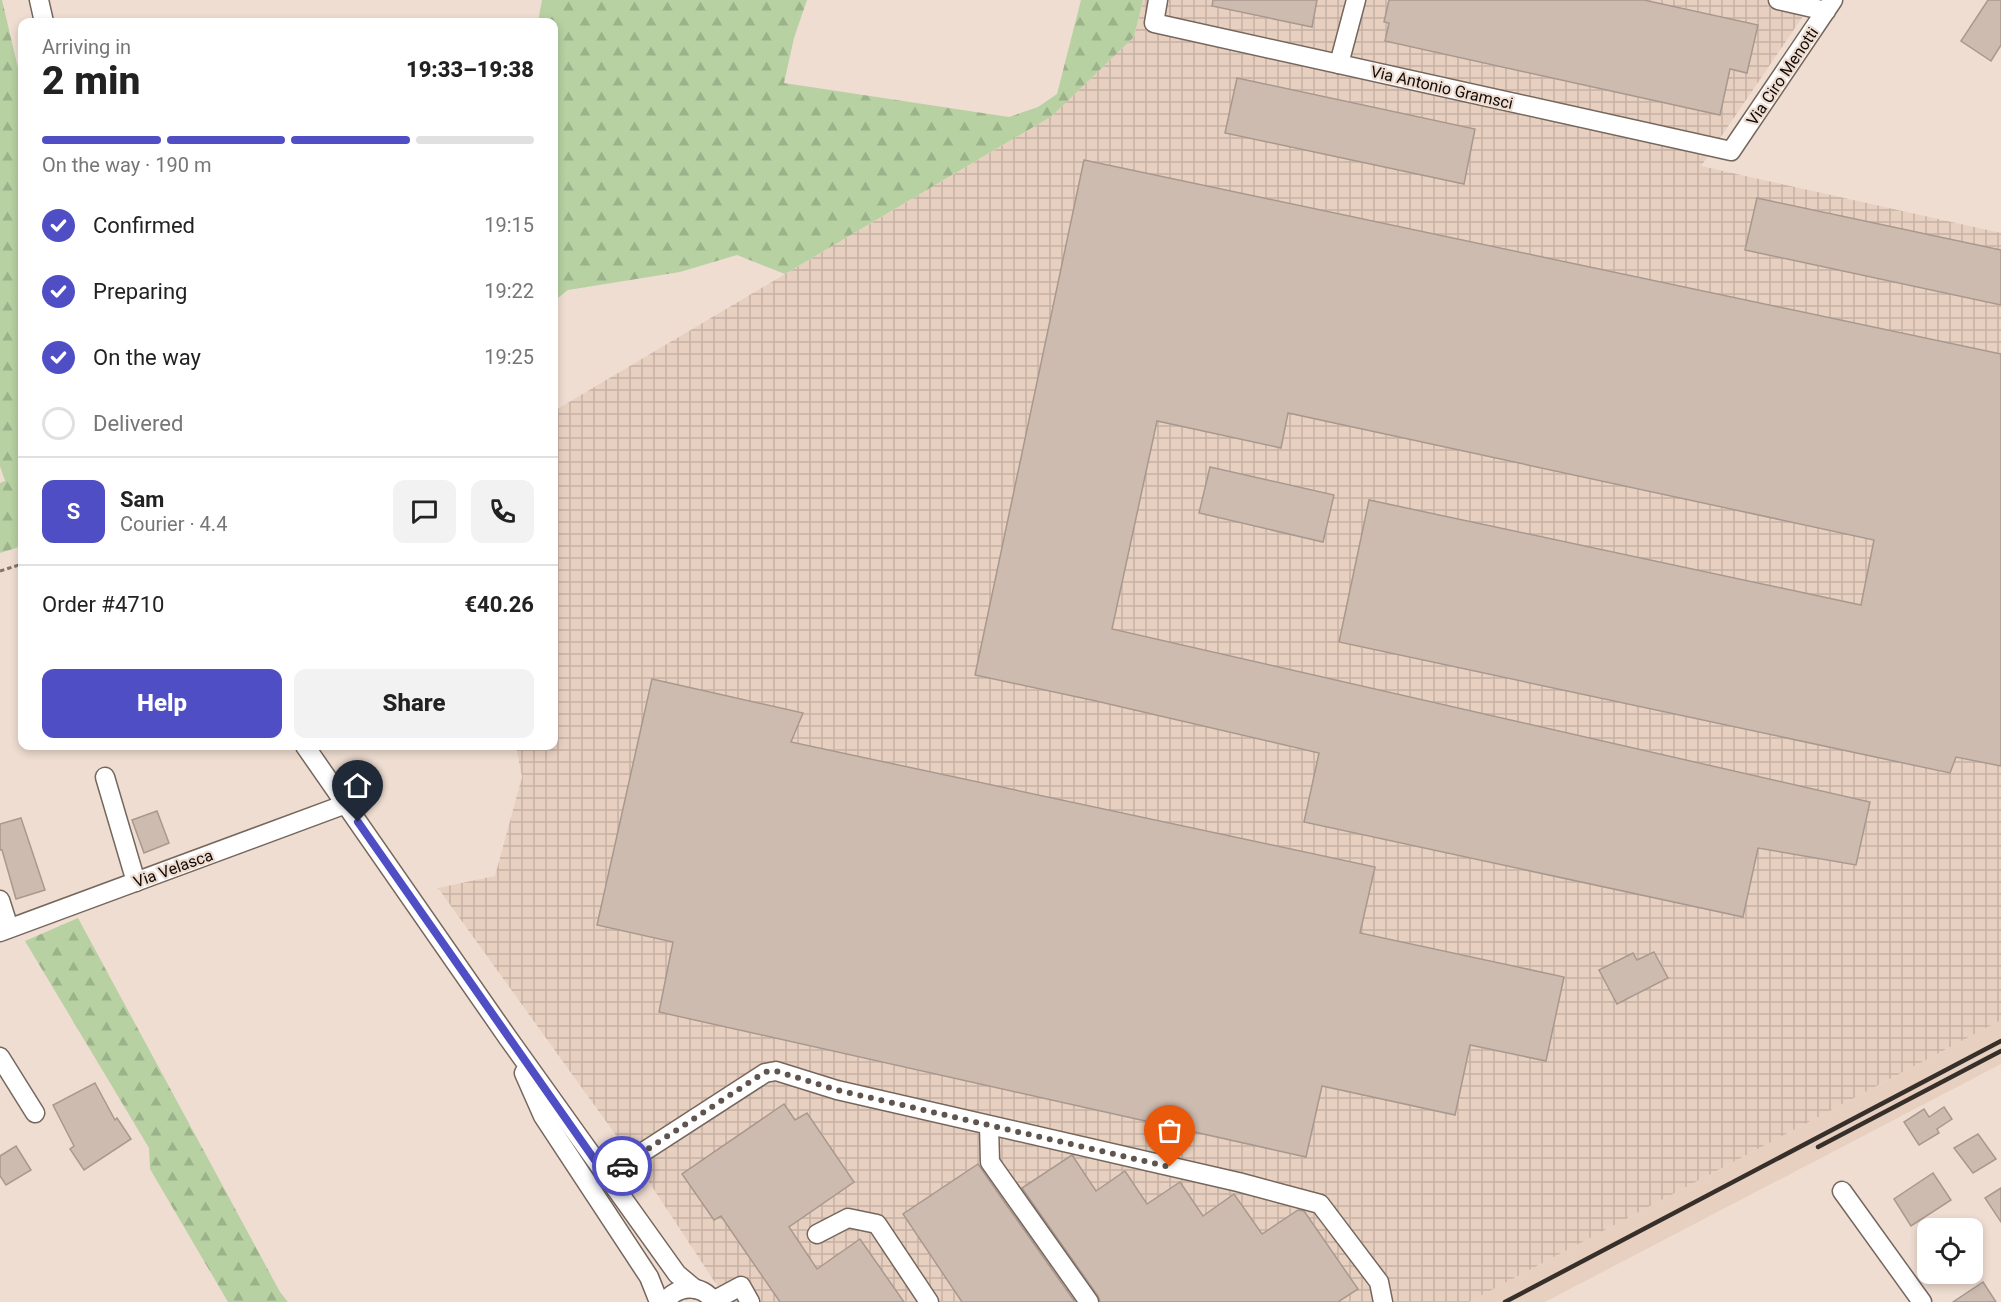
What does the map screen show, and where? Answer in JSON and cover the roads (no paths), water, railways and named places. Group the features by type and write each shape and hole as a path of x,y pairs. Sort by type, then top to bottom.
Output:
{"street":[{"path":"39,0 43,18"},
{"name":"Via Antonio Gramsci","path":"1158,0 1154,23 1731,151"},
{"path":"1339,64 1356,0"},
{"path":"1778,0 1829,5"},
{"name":"Via Ciro Menotti","path":"1731,151 1829,5"},
{"path":"308,750 676,1274 695,1289"},
{"path":"105,777 136,882"},
{"name":"Via Velasca","path":"5,930 346,804"},
{"path":"0,900 5,930"},
{"path":"508,1038 543,1116 649,1277 659,1302"},
{"path":"0,1057 35,1113"},
{"path":"606,1176 765,1072 776,1071 837,1090 1238,1182 1320,1204 1379,1282 1383,1302"},
{"path":"989,1126 990,1162 1089,1302"},
{"path":"1842,1191 1915,1299"},
{"path":"817,1233 848,1218 877,1224 929,1302"},
{"path":"665,1302 675,1292 685,1288 705,1293 713,1302 741,1286 750,1302"}],"railway":[{"path":"1505,1302 2001,1041"},
{"path":"1818,1147 2001,1051"}]}
